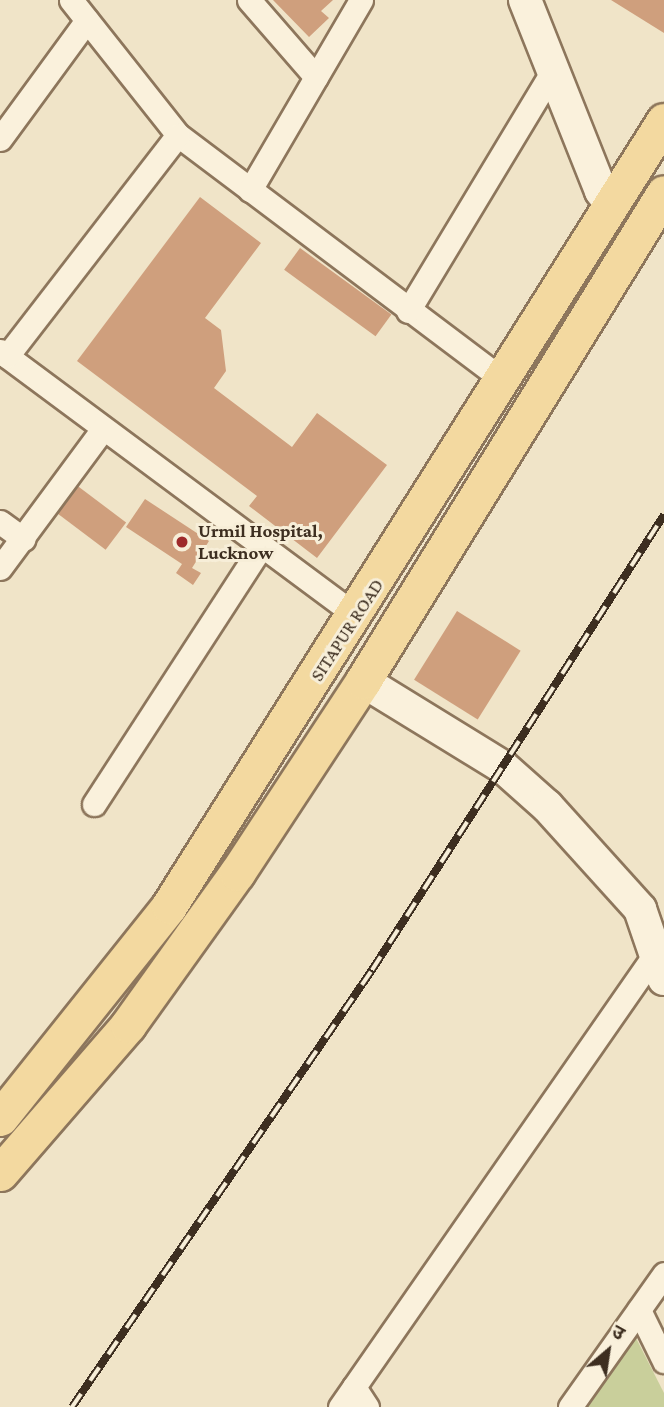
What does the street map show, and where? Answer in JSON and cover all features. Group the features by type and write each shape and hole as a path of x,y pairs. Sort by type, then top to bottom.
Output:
{"main road":[{"name":"SITAPUR ROAD","path":"0,1118 169,906 356,615 664,121"},
{"name":"SITAPUR ROAD","path":"0,1173 128,1025 237,873 363,681 664,193"}],"street":[{"path":"71,0 178,135 503,380"},
{"path":"249,0 316,77"},
{"path":"250,190 360,0"},
{"path":"526,1 551,74 601,191 612,205"},
{"path":"0,139 87,20"},
{"path":"408,311 551,74"},
{"path":"178,135 3,353 260,548 356,615"},
{"path":"0,568 103,429"},
{"path":"0,522 23,539"},
{"path":"94,804 260,548"},
{"path":"340,1407 661,959 640,909 547,806 503,766 363,681"},
{"path":"570,1407 664,1274"},
{"path":"639,1310 664,1360"},
{"path":"354,1387 367,1407"}],"green space":[{"path":"636,1338 664,1393 664,1407 588,1407"}],"building":[{"path":"273,0 333,0 321,11 329,18 309,37"},
{"path":"611,0 664,0 664,33"},
{"path":"200,197 261,243 205,318 221,330 226,371 214,388 292,447 317,413 387,465 317,558 249,506 257,496 77,361"},
{"path":"300,248 391,314 376,336 284,270"},
{"path":"75,484 126,523 106,550 55,511"},
{"path":"145,499 209,541 192,568 201,573 193,585 176,573 182,564 126,527"},
{"path":"457,611 521,651 478,719 414,680"}],"railway":[{"path":"72,1407 372,970 664,515"}],"place":[{"name":"Urmil Hospital, Lucknow","path":"182,542"}]}
